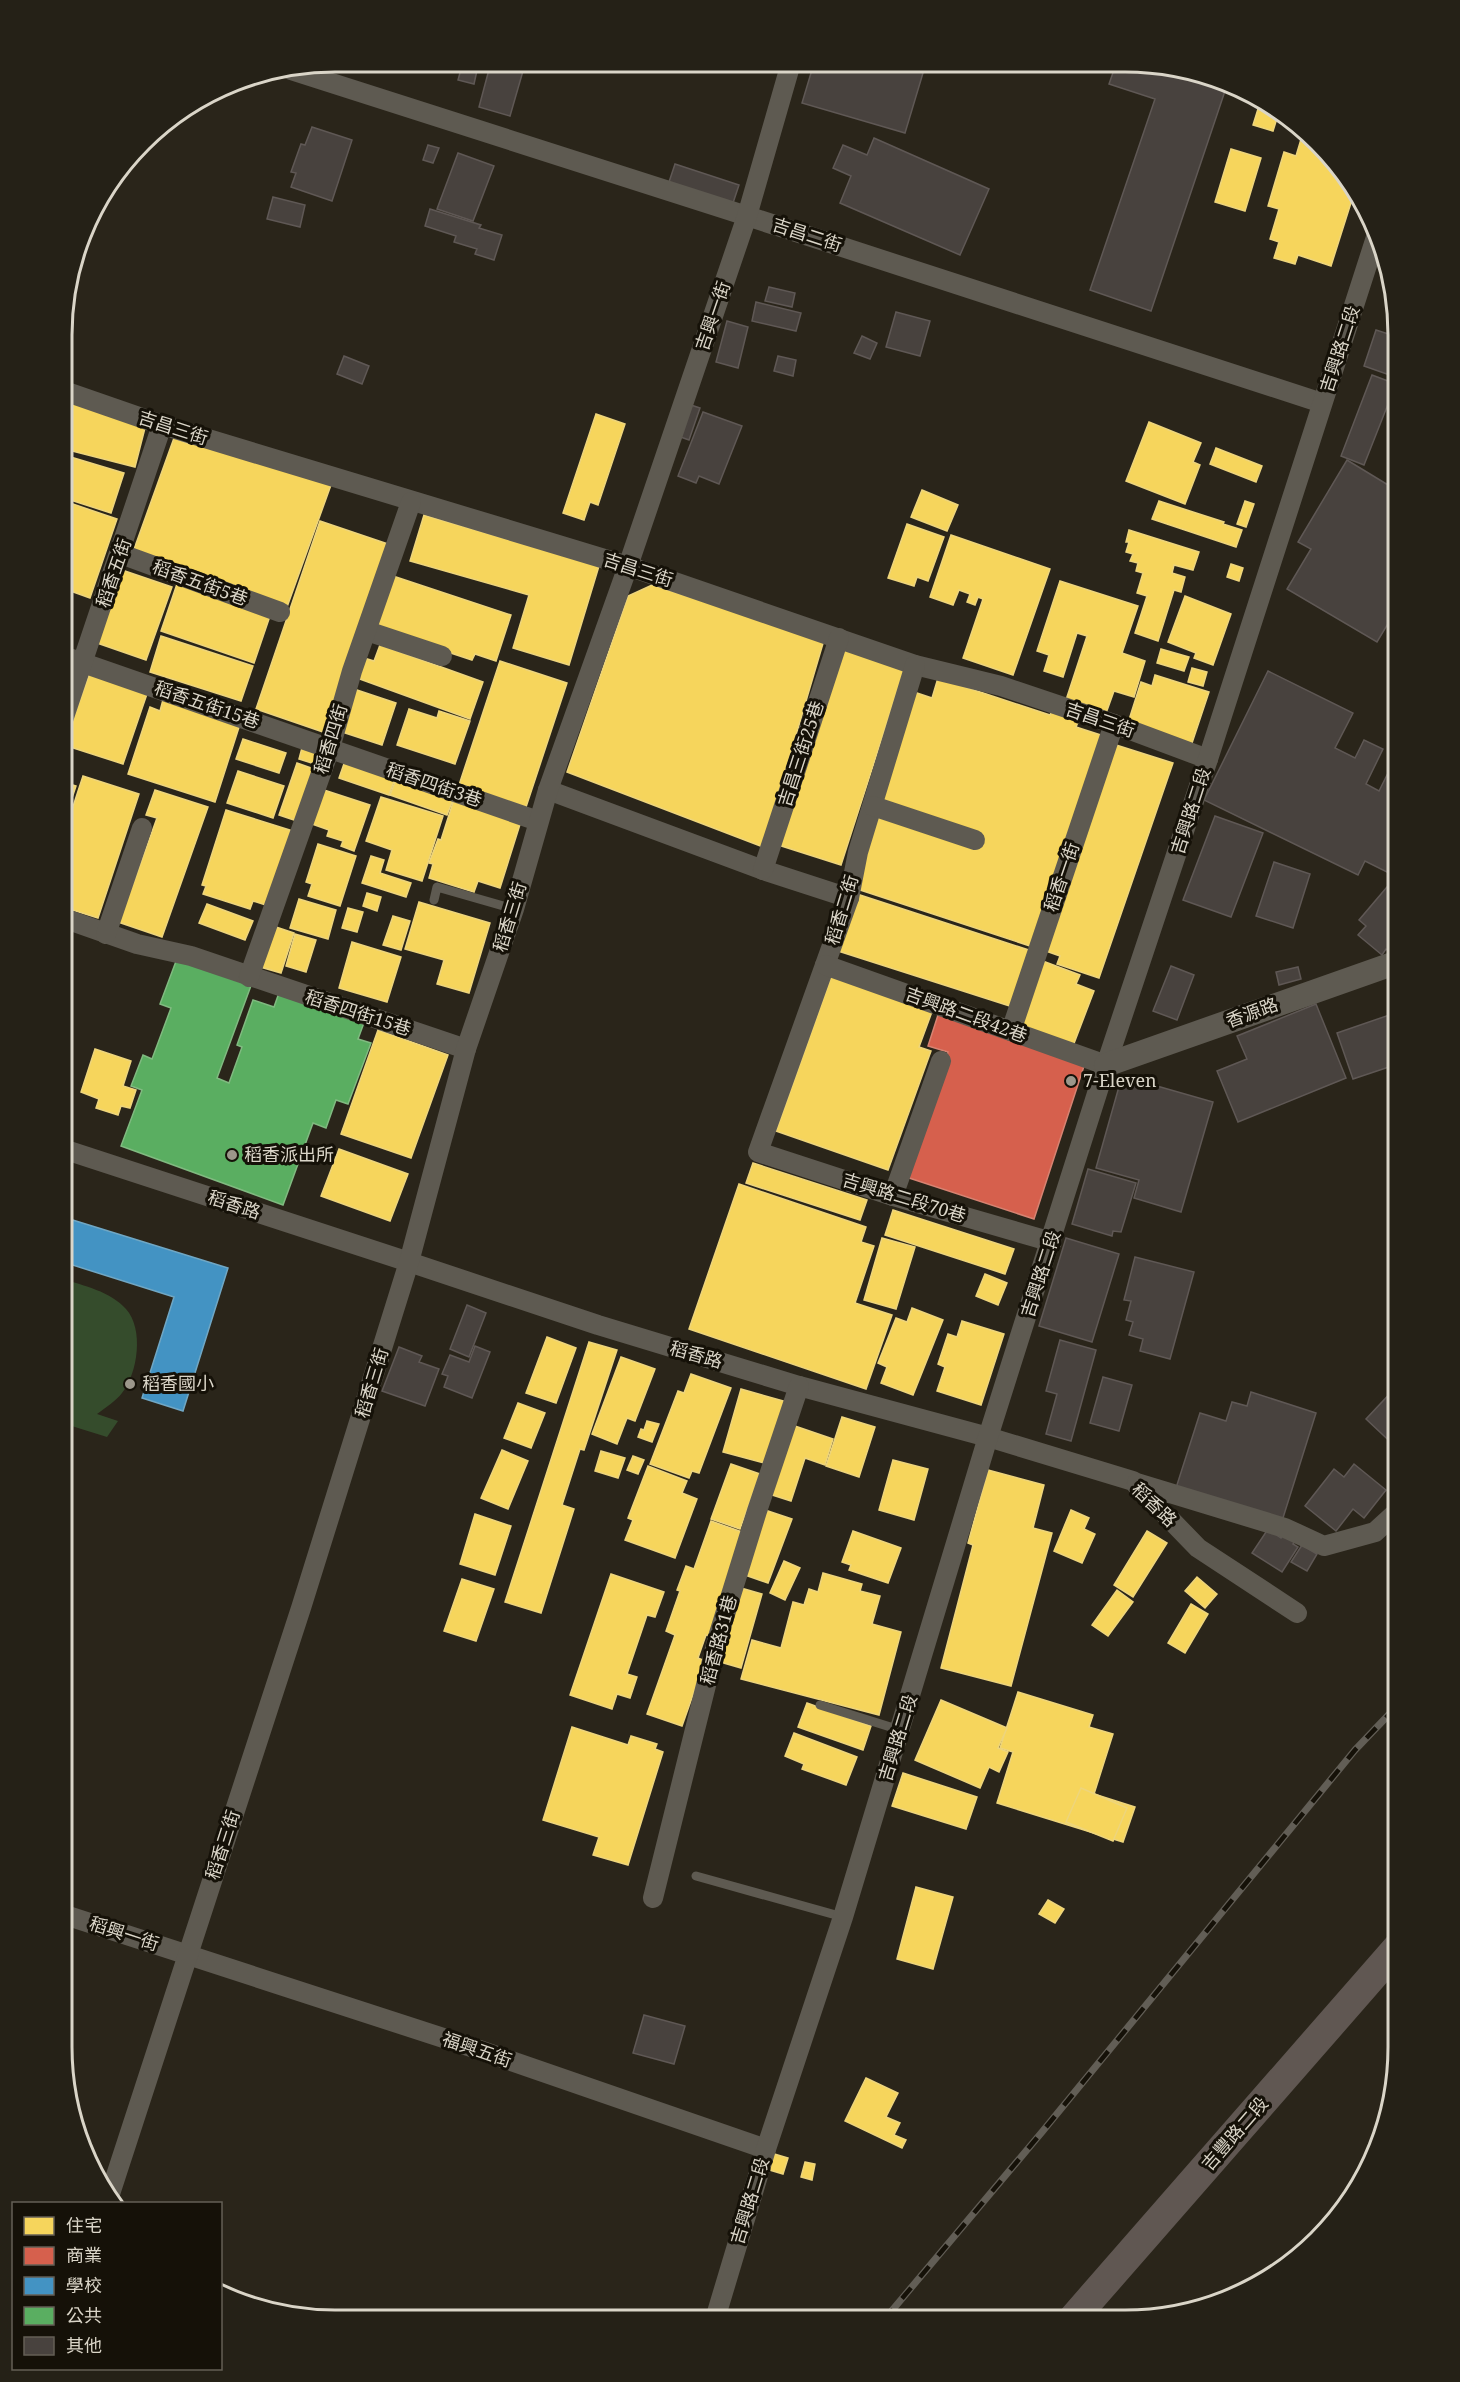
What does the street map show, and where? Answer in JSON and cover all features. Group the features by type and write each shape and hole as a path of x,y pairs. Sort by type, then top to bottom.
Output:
{"main road":[{"name":"吉豐路二段","path":"1081,2310 1388,1958"}],"street":[{"name":"吉興一街","path":"628,566 747,216 788,72"},
{"name":"吉昌二街","path":"303,74 1322,403"},
{"name":"吉興路二段","path":"718,2310 765,2149 843,1917 988,1437 1052,1242 1106,1065 1208,759 1373,247"},
{"name":"吉昌三街","path":"72,394 162,425 628,566 915,665 1001,686 1208,759"},
{"name":"稻香五街","path":"72,694 121,554 162,425"},
{"name":"稻香四街","path":"249,976 330,748 352,671 411,502"},
{"name":"稻香五街5巷","path":"121,554 280,612"},
{"name":"稻香三街","path":"112,2187 301,1608 410,1262 466,1049 514,909 538,821 628,566"},
{"path":"367,631 442,656"},
{"name":"吉昌三街25巷","path":"764,870 839,638"},
{"name":"稻香五街15巷","path":"72,659 330,748"},
{"name":"稻香二街","path":"758,1152 849,898 858,852 915,665"},
{"name":"稻香一街","path":"1011,1030 1114,724"},
{"name":"稻香四街3巷","path":"330,748 538,821"},
{"path":"548,790 764,870 849,898"},
{"path":"873,806 975,840"},
{"path":"106,934 142,828"},
{"name":"稻香四街15巷","path":"72,921 137,944 191,956 466,1049"},
{"name":"吉興路二段42巷","path":"825,965 1106,1065"},
{"name":"香源路","path":"1106,1065 1388,965"},
{"path":"893,1197 941,1062"},
{"name":"稻香路","path":"72,1152 598,1325 799,1386 988,1437 1133,1481 1198,1548 1297,1613"},
{"name":"吉興路二段70巷","path":"758,1152 893,1197 1052,1242"},
{"name":"稻香路31巷","path":"653,1898 718,1637 799,1386"},
{"path":"1133,1481 1285,1528 1324,1546 1375,1532 1388,1520"},
{"name":"稻興一街","path":"72,1917 187,1954"},
{"name":"福興五街","path":"187,1954 468,2046 765,2149"}],"lane":[{"path":"434,900 437,887 514,909"},
{"path":"820,1705 900,1730"},
{"path":"696,1876 843,1917"}],"green space":[{"path":"72,1282 96,1290 120,1303 132,1318 135,1328 137,1351 128,1384 117,1399 97,1414 118,1421 107,1437 72,1426"}],"building: 住宅":[{"path":"1258,109 1276,120 1273,131 1253,125"},
{"path":"1301,140 1334,175 1351,201 1331,266 1298,255 1295,264 1274,258 1279,242 1270,239 1279,209 1268,206 1284,152 1296,156"},
{"path":"1231,149 1261,158 1245,211 1215,202"},
{"path":"72,400 146,424 135,467 72,451"},
{"path":"596,414 625,424 598,505 590,502 584,520 563,513"},
{"path":"1149,422 1201,443 1193,462 1200,465 1185,504 1126,481"},
{"path":"174,438 189,444 191,438 331,485 287,607 133,552"},
{"path":"1216,448 1262,466 1256,482 1210,464"},
{"path":"72,457 124,473 111,513 72,501"},
{"path":"922,490 958,505 947,531 911,517"},
{"path":"1159,501 1242,530 1236,547 1152,519"},
{"path":"1245,501 1254,504 1246,527 1237,524"},
{"path":"72,504 117,519 90,598 72,592"},
{"path":"424,515 599,566 569,665 513,648 529,595 410,561"},
{"path":"320,521 388,544 323,732 256,709"},
{"path":"907,524 944,537 928,581 917,577 914,586 888,578"},
{"path":"1129,530 1199,552 1193,570 1174,565 1172,573 1185,577 1181,592 1174,590 1158,641 1135,633 1147,596 1137,593 1143,573 1136,571 1138,563 1130,561 1133,554 1126,552"},
{"path":"951,535 1050,569 1013,675 963,658 983,599 978,597 975,605 967,602 970,594 959,590 953,605 930,597"},
{"path":"1231,564 1243,568 1239,581 1227,577"},
{"path":"122,570 172,587 146,660 97,643"},
{"path":"393,576 511,615 496,661 475,654 472,660 375,628"},
{"path":"178,581 271,613 254,663 161,631"},
{"path":"1060,581 1138,606 1122,653 1145,661 1134,697 1114,691 1105,716 1065,703 1087,636 1077,633 1063,677 1044,671 1049,655 1037,651"},
{"path":"652,585 824,640 763,847 567,772 628,596"},
{"path":"1185,596 1231,614 1213,665 1194,658 1196,653 1168,642"},
{"path":"161,636 253,666 241,701 150,672"},
{"path":"380,645 483,682 470,719 357,678 364,658 374,661"},
{"path":"841,647 905,667 841,865 775,844"},
{"path":"1161,649 1189,657 1184,671 1157,663"},
{"path":"500,661 567,683 526,807 459,785"},
{"path":"1192,668 1207,672 1203,686 1188,682"},
{"path":"90,672 148,691 123,764 72,748 72,723"},
{"path":"1155,675 1209,692 1191,746 1127,726 1141,682 1152,686"},
{"path":"938,678 1050,715 1054,706 1081,715 1076,727 1104,736 1033,947 854,888 879,815 914,692 932,698"},
{"path":"354,689 396,703 382,745 339,731"},
{"path":"164,696 241,721 215,802 128,774 150,707 160,711"},
{"path":"409,709 437,718 439,711 470,721 455,764 397,745"},
{"path":"243,739 286,753 279,773 236,759"},
{"path":"303,744 322,750 318,765 299,759"},
{"path":"1113,744 1173,763 1099,978 1057,964 1060,956 1043,950"},
{"path":"346,758 396,776 389,795 339,778"},
{"path":"297,763 314,769 297,821 279,815"},
{"path":"238,771 284,786 273,818 227,803"},
{"path":"398,774 455,795 447,815 390,795"},
{"path":"83,776 139,794 98,918 72,910 72,810"},
{"path":"72,785 76,786 72,798"},
{"path":"155,790 208,807 162,937 115,921 126,888 131,890 157,818 146,815"},
{"path":"324,790 370,805 354,851 341,846 343,841 327,836 329,830 312,824"},
{"path":"455,796 522,818 500,888 478,881 474,892 429,878 433,864 429,863 438,839 441,840"},
{"path":"381,797 443,816 422,881 386,870 392,850 366,841"},
{"path":"226,810 293,831 269,906 253,901 250,909 203,894 206,886 202,885"},
{"path":"318,844 356,856 340,906 308,896 312,884 306,882"},
{"path":"371,856 384,860 380,873 411,883 406,897 362,883"},
{"path":"367,893 381,897 377,911 363,906"},
{"path":"857,894 1035,952 1016,1008 838,951"},
{"path":"299,899 336,910 328,939 290,928"},
{"path":"419,902 490,923 469,993 437,984 444,960 405,949"},
{"path":"207,904 253,921 245,940 199,923"},
{"path":"348,908 363,912 357,932 342,928"},
{"path":"393,916 410,921 401,950 383,945"},
{"path":"273,926 294,933 281,973 260,967"},
{"path":"295,934 316,940 306,972 286,966"},
{"path":"352,942 401,957 387,1002 339,988"},
{"path":"1040,960 1080,975 1076,984 1094,991 1073,1046 1015,1024"},
{"path":"832,974 933,1009 919,1047 931,1051 888,1170 776,1131"},
{"path":"378,1030 448,1055 411,1158 341,1134"},
{"path":"95,1049 131,1061 123,1086 136,1090 130,1108 121,1106 118,1115 96,1108 99,1099 81,1092"},
{"path":"339,1149 408,1174 390,1221 321,1196"},
{"path":"753,1163 867,1200 860,1220 746,1183"},
{"path":"739,1184 866,1227 861,1242 874,1246 855,1303 892,1315 866,1389 689,1329"},
{"path":"893,1210 1014,1249 1005,1274 885,1235"},
{"path":"882,1238 915,1247 896,1309 864,1300"},
{"path":"985,1274 1007,1283 998,1305 976,1296"},
{"path":"912,1308 943,1320 913,1395 881,1383 887,1367 878,1363 896,1318 907,1322"},
{"path":"962,1321 1004,1334 981,1405 937,1391 945,1367 938,1364 948,1334 957,1337"},
{"path":"547,1337 576,1348 556,1403 526,1393"},
{"path":"589,1342 617,1350 584,1450 580,1449 562,1505 574,1509 541,1613 505,1602"},
{"path":"621,1357 655,1369 635,1421 627,1418 617,1444 592,1434"},
{"path":"691,1374 731,1388 699,1473 692,1471 689,1478 650,1464 678,1391 684,1393"},
{"path":"741,1389 787,1402 768,1464 723,1452"},
{"path":"518,1403 545,1413 531,1448 504,1438"},
{"path":"842,1417 875,1427 859,1477 826,1466"},
{"path":"647,1421 659,1424 652,1442 638,1437"},
{"path":"792,1425 833,1439 825,1465 805,1458 791,1501 769,1494"},
{"path":"502,1450 528,1461 508,1509 481,1498"},
{"path":"601,1451 625,1458 618,1478 595,1471"},
{"path":"633,1456 644,1460 638,1474 627,1470"},
{"path":"893,1460 928,1469 914,1520 879,1510"},
{"path":"731,1464 760,1474 740,1529 711,1519"},
{"path":"648,1466 687,1481 682,1493 697,1499 675,1558 625,1540 633,1520 628,1518"},
{"path":"988,1470 1044,1485 1033,1528 1052,1533 1011,1686 941,1668 973,1545 968,1543"},
{"path":"765,1510 792,1519 768,1583 742,1574"},
{"path":"1071,1510 1089,1518 1084,1529 1095,1534 1082,1563 1054,1551"},
{"path":"475,1514 511,1526 495,1575 460,1564"},
{"path":"711,1521 745,1533 709,1636 706,1635 698,1658 705,1661 682,1726 647,1714 675,1635 666,1631 680,1591 677,1590 686,1566 694,1569"},
{"path":"853,1531 901,1548 888,1583 849,1570 851,1565 842,1562"},
{"path":"1147,1531 1167,1543 1133,1597 1114,1585"},
{"path":"784,1561 800,1568 785,1600 770,1593"},
{"path":"823,1573 862,1584 860,1591 880,1596 872,1624 901,1632 879,1715 741,1679 752,1640 781,1648 793,1602 804,1605 809,1589 818,1592"},
{"path":"611,1574 664,1592 655,1617 647,1615 627,1674 637,1677 630,1698 617,1694 612,1709 570,1695"},
{"path":"1197,1577 1217,1594 1205,1608 1185,1591"},
{"path":"462,1579 494,1589 476,1641 444,1631"},
{"path":"741,1588 762,1594 741,1668 720,1662"},
{"path":"1117,1590 1133,1602 1108,1636 1092,1625"},
{"path":"1191,1604 1208,1614 1185,1653 1168,1643"},
{"path":"1018,1692 1093,1715 1089,1727 1113,1734 1094,1794 1135,1807 1123,1842 997,1803 1013,1752 1000,1748"},
{"path":"941,1700 1007,1728 998,1748 1008,1752 999,1772 989,1767 980,1788 915,1760"},
{"path":"807,1703 871,1726 863,1750 798,1727"},
{"path":"572,1727 628,1745 631,1736 657,1744 655,1749 663,1752 628,1865 593,1855 599,1837 543,1820"},
{"path":"794,1733 857,1757 846,1785 802,1769 804,1764 785,1756"},
{"path":"903,1773 977,1797 966,1829 892,1806"},
{"path":"1081,1788 1127,1808 1113,1841 1066,1822"},
{"path":"916,1887 953,1897 933,1969 897,1959"},
{"path":"1048,1900 1064,1909 1055,1923 1039,1914"},
{"path":"866,2078 898,2093 886,2117 900,2123 894,2135 906,2140 902,2148 845,2121"},
{"path":"771,2153 788,2158 783,2174 766,2169"},
{"path":"805,2162 815,2164 812,2180 801,2177"}],"building: 商業":[{"path":"939,1012 1086,1060 1034,1219 906,1177 948,1052 928,1046"}],"building: 學校":[{"path":"72,1220 228,1268 183,1411 142,1398 174,1297 72,1265"}],"building: 公共":[{"path":"178,956 252,983 217,1078 229,1083 242,1047 237,1045 253,1000 274,1007 280,990 365,1020 358,1039 371,1043 348,1104 336,1100 326,1128 313,1123 283,1205 121,1146 142,1090 131,1086 143,1055 152,1059 171,1008 160,1004"}],"building: 其他":[{"path":"460,72 477,72 474,84 458,80"},
{"path":"488,72 523,72 510,116 479,107"},
{"path":"811,72 923,72 905,133 802,103"},
{"path":"1113,72 1159,74 1193,81 1225,92 1151,311 1090,290 1155,99 1109,84"},
{"path":"312,127 352,140 332,201 291,187 296,173 291,172 301,144 305,145"},
{"path":"874,138 989,189 960,255 840,203 851,176 833,168 843,145 867,155"},
{"path":"428,145 439,148 433,163 423,160"},
{"path":"458,153 494,166 473,221 437,209"},
{"path":"675,164 739,185 732,206 668,185"},
{"path":"273,197 305,205 300,227 267,219"},
{"path":"430,209 481,225 479,228 502,235 494,260 475,254 477,249 454,242 456,236 425,226"},
{"path":"769,287 795,293 792,307 765,301"},
{"path":"756,302 801,313 796,331 752,321"},
{"path":"896,312 930,321 920,356 886,347"},
{"path":"727,321 748,327 738,368 716,362"},
{"path":"1376,330 1388,334 1388,374 1364,366"},
{"path":"862,336 877,343 870,359 854,353"},
{"path":"344,356 369,366 362,384 337,374"},
{"path":"778,356 796,360 793,376 774,371"},
{"path":"1372,375 1388,381 1388,404 1364,465 1341,456"},
{"path":"685,403 700,408 689,440 675,435"},
{"path":"703,412 742,426 719,484 699,476 696,483 678,476"},
{"path":"1347,460 1388,485 1388,624 1377,642 1287,589 1311,549 1298,542"},
{"path":"1268,671 1353,713 1335,748 1355,758 1364,740 1383,749 1366,784 1379,791 1388,773 1388,872 1365,861 1358,875 1204,800"},
{"path":"1215,816 1263,833 1231,917 1183,900"},
{"path":"1274,862 1310,874 1293,928 1256,916"},
{"path":"1388,886 1388,951 1386,949 1382,955 1358,935 1366,926 1359,920"},
{"path":"1171,966 1194,975 1177,1020 1153,1011"},
{"path":"1298,967 1301,979 1279,985 1276,972"},
{"path":"1316,1004 1346,1078 1238,1122 1217,1071 1247,1059 1237,1036"},
{"path":"1388,1015 1388,1067 1353,1079 1337,1033"},
{"path":"1122,1076 1213,1102 1181,1212 1134,1198 1139,1180 1096,1168"},
{"path":"1088,1169 1136,1183 1121,1232 1113,1231 1112,1236 1072,1224"},
{"path":"1066,1238 1119,1254 1092,1342 1039,1326"},
{"path":"1135,1257 1194,1272 1170,1359 1140,1351 1143,1339 1129,1335 1133,1322 1126,1320 1131,1301 1124,1300"},
{"path":"467,1305 486,1313 469,1357 450,1349"},
{"path":"1060,1340 1096,1350 1071,1441 1046,1434 1057,1394 1046,1391"},
{"path":"475,1346 490,1352 472,1398 444,1387 448,1376 442,1374 450,1355 469,1362"},
{"path":"399,1347 422,1356 419,1362 439,1369 425,1406 382,1391"},
{"path":"1103,1377 1132,1385 1119,1431 1090,1423"},
{"path":"1251,1392 1316,1413 1282,1521 1176,1488 1200,1413 1226,1421 1232,1402 1247,1406"},
{"path":"1388,1396 1388,1440 1366,1419"},
{"path":"1354,1464 1386,1490 1364,1518 1353,1509 1336,1531 1305,1506 1334,1469 1344,1477"},
{"path":"1268,1529 1281,1538 1285,1532 1296,1539 1293,1544 1298,1547 1282,1572 1252,1553"},
{"path":"1302,1545 1317,1554 1307,1571 1291,1562"},
{"path":"644,2015 685,2026 674,2064 633,2053"}],"railway":[{"path":"892,2310 1042,2132 1355,1750 1388,1715"}],"place":[{"name":"7-Eleven","path":"1071,1081"},
{"name":"稻香派出所","path":"232,1155"},
{"name":"稻香國小","path":"130,1384"}]}
